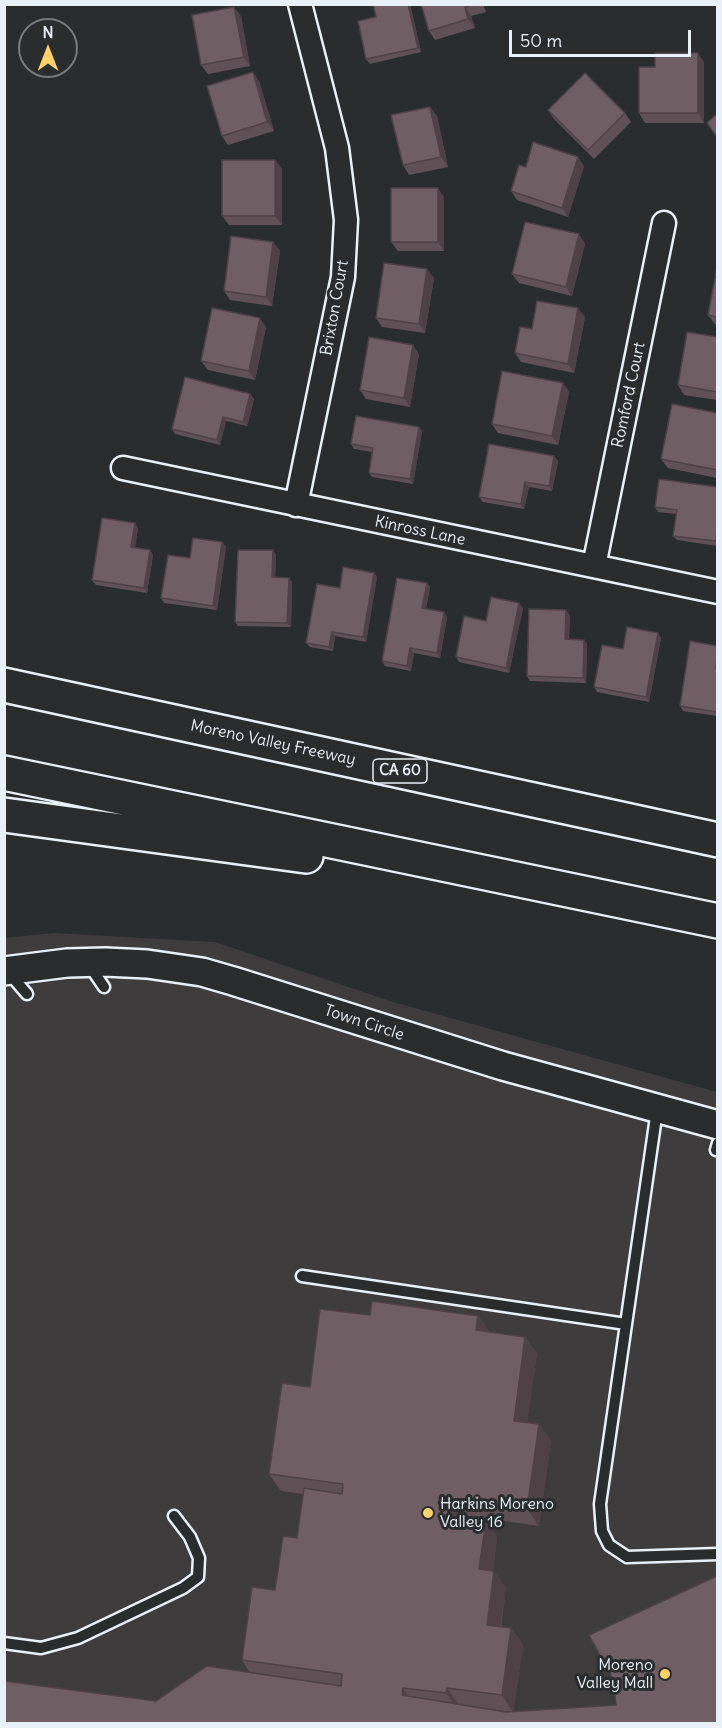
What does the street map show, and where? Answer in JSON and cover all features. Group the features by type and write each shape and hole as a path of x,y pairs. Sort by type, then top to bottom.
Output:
{"highway":[{"name":"Moreno Valley Freeway","path":"4,683 717,840"},
{"path":"4,773 717,921"},
{"path":"4,815 587,895"}],"street":[{"name":"Brixton Court","path":"296,505 343,277 346,220 337,148 300,4"},
{"name":"Romford Court","path":"594,567 664,224"},
{"name":"Kinross Lane","path":"123,468 717,592"},
{"name":"Town Circle","path":"6,970 87,962 156,965 202,972 429,1044 657,1110 717,1139"}],"lane":[{"path":"87,962 104,987"},
{"path":"6,970 27,994"},
{"path":"657,1110 600,1504 602,1531 609,1545 627,1557 717,1554"},
{"path":"302,1276 626,1324"},
{"path":"4,1643 41,1648 78,1638 183,1588 198,1577 200,1558 190,1537 174,1516"}],"shaded area":[{"name":"Moreno Valley Mall","path":"54,933 215,942 393,1002 717,1092 717,1723 5,1723 4,938"}],"building":[{"path":"373,4 408,4 418,48 366,59 358,21 376,17"},
{"path":"421,4 474,4 465,7 468,19 429,31"},
{"path":"234,7 244,57 201,65 192,15"},
{"path":"655,53 698,53 698,113 639,113 639,67 655,67"},
{"path":"253,72 267,122 222,136 207,86"},
{"path":"585,73 625,113 588,150 548,110"},
{"path":"430,107 441,157 403,165 391,115"},
{"path":"717,114 717,137 707,123"},
{"path":"533,142 578,157 562,208 511,191 519,165 526,167"},
{"path":"222,160 275,160 275,216 222,216"},
{"path":"391,188 438,188 438,242 391,242"},
{"path":"525,222 579,234 566,287 512,274"},
{"path":"231,236 273,242 266,297 224,291"},
{"path":"384,263 427,269 419,324 376,318"},
{"path":"717,268 717,317 708,315"},
{"path":"537,301 578,308 568,364 515,353 520,327 532,329"},
{"path":"212,308 260,318 249,371 201,361"},
{"path":"687,332 717,337 717,392 678,385"},
{"path":"369,337 413,345 404,398 360,390"},
{"path":"502,371 563,383 552,436 492,424"},
{"path":"185,377 250,394 243,422 223,417 217,440 172,429"},
{"path":"672,404 717,413 717,470 661,459"},
{"path":"356,416 419,427 410,479 369,473 373,448 351,444"},
{"path":"489,444 554,456 549,486 525,482 521,504 479,497"},
{"path":"659,479 717,487 716,541 673,536 677,510 655,507"},
{"path":"102,518 135,523 131,547 150,550 144,588 92,580"},
{"path":"193,538 222,542 213,606 161,598 168,555 190,558"},
{"path":"238,550 273,550 272,577 289,578 287,623 235,622"},
{"path":"343,567 374,573 363,637 332,632 329,647 306,643 317,584 340,588"},
{"path":"397,578 427,583 422,608 444,612 437,653 410,648 407,666 382,661"},
{"path":"491,597 519,603 506,668 456,657 464,616 486,621"},
{"path":"529,609 566,610 565,639 584,640 583,678 527,676"},
{"path":"627,627 658,633 646,697 594,687 602,645 623,649"},
{"path":"690,641 717,646 717,712 680,706"},
{"name":"Harkins Moreno Valley 16","path":"372,1301 478,1316 476,1330 525,1337 514,1421 539,1424 527,1509 451,1499 448,1515 486,1520 479,1569 494,1571 487,1625 511,1628 502,1695 447,1688 446,1693 403,1688 402,1695 506,1712 616,1705 613,1679 589,1635 717,1576 717,1724 4,1724 4,1681 156,1701 207,1666 341,1686 342,1674 242,1660 252,1587 275,1590 283,1536 297,1538 304,1488 342,1494 343,1484 269,1474 282,1383 310,1387 320,1309 370,1315"}],"place":[{"name":"Harkins Moreno Valley 16","path":"428,1513"},
{"name":"Moreno Valley Mall","path":"665,1674"}]}
